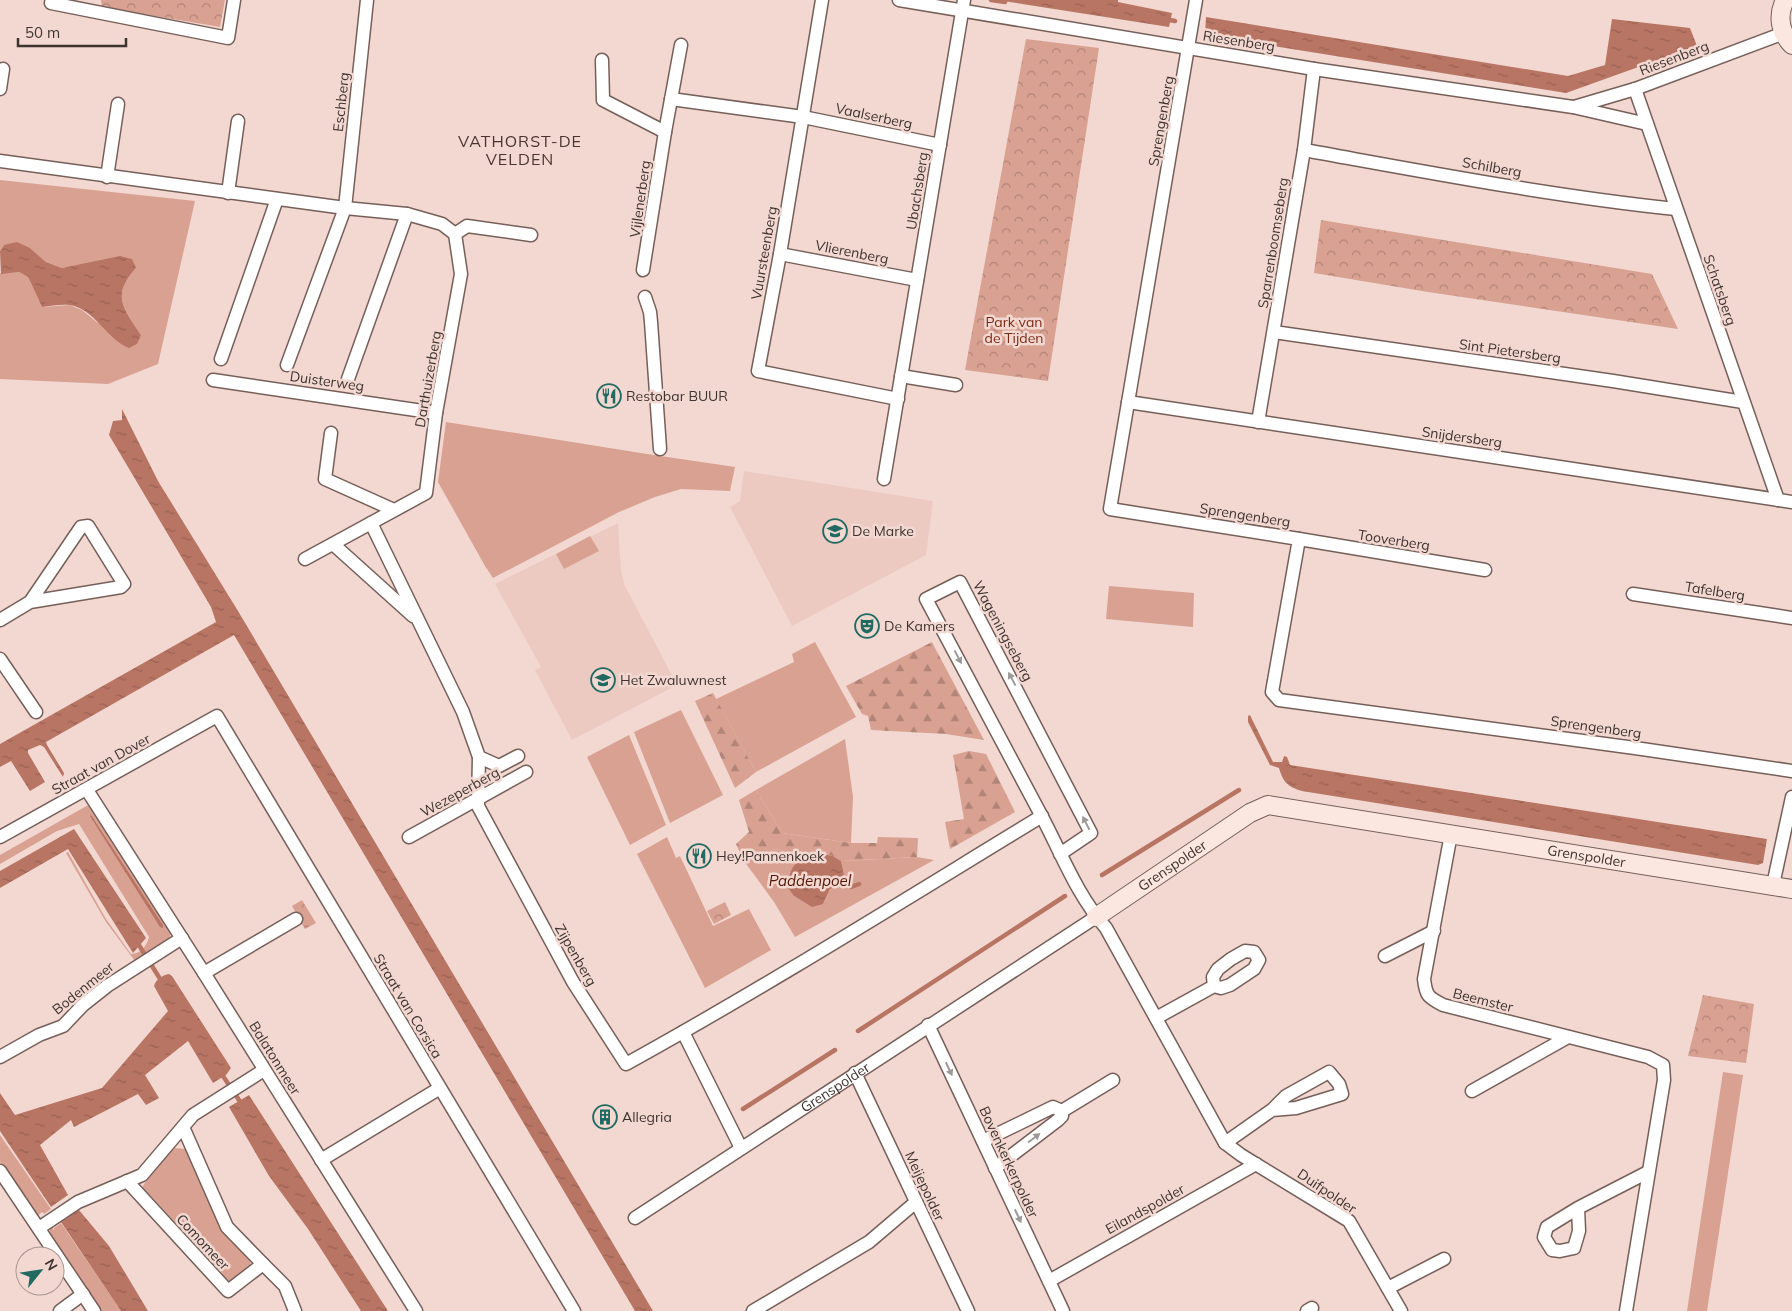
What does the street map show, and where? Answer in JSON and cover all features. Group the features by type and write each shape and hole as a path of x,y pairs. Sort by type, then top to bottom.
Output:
{"street":[{"path":"52,0 51,3 228,38 234,0"},
{"name":"Eschberg","path":"345,208 367,0"},
{"name":"Vuursteenberg","path":"822,0 780,254 758,371 898,398"},
{"name":"Riesenberg","path":"899,0 963,5 1189,48 1314,69 1574,107 1647,124"},
{"name":"Sprengenberg","path":"1196,0 1110,509 1299,539 1272,692 1278,700 1792,771"},
{"path":"1785,0 1780,14 1781,24 1788,39"},
{"name":"Ubachsberg","path":"884,478 963,5"},
{"name":"Riesenberg","path":"1574,107 1788,39"},
{"name":"Vijlenerberg","path":"643,270 681,45"},
{"path":"602,60 603,100 665,132"},
{"path":"0,89 3,69"},
{"name":"Sparrenboomseberg","path":"1258,422 1304,150 1314,69"},
{"name":"Schatsberg","path":"1635,89 1778,500"},
{"path":"671,99 803,116"},
{"path":"107,177 118,104"},
{"name":"Vaalserberg","path":"803,116 940,145"},
{"path":"228,193 238,121"},
{"name":"Schilberg","path":"1304,150 1508,186 1632,205 1676,209"},
{"path":"0,161 228,193 408,214 442,224 454,234 467,226 531,235"},
{"path":"221,359 277,199"},
{"path":"287,365 345,208"},
{"path":"348,379 408,214"},
{"name":"Darthuizerberg","path":"305,559 426,493 436,413 461,274 454,234"},
{"name":"Vlierenberg","path":"780,254 917,280"},
{"path":"645,297 651,322 660,449"},
{"name":"Sint Pietersberg","path":"1274,332 1612,380 1743,402"},
{"path":"901,376 956,385"},
{"name":"Duisterweg","path":"214,380 436,413"},
{"name":"Snijdersberg","path":"1128,402 1792,502"},
{"path":"331,433 325,479 394,510"},
{"path":"371,523 463,712 479,757 478,800"},
{"path":"0,620 30,602 121,587 124,584 88,526 81,527 30,602"},
{"name":"Tooverberg","path":"1299,539 1485,570"},
{"path":"333,544 418,621"},
{"name":"Wageningseberg","path":"1060,854 1091,833 960,582 926,598 1042,816 1060,854 1084,901 1096,916"},
{"name":"Tafelberg","path":"1633,594 1792,618"},
{"path":"0,659 36,712"},
{"name":"Straat van Dover","path":"0,838 218,716"},
{"name":"Straat van Corsica","path":"218,716 574,1311"},
{"path":"479,757 499,766 518,756"},
{"name":"Wezeperberg","path":"409,837 526,772"},
{"name":"Balatonmeer","path":"86,790 182,938 416,1311"},
{"path":"1773,885 1792,797"},
{"name":"Zijpenberg","path":"478,800 478,806 573,982 626,1064 804,961 1042,816"},
{"name":"Grenspolder","path":"635,1218 1250,813 1268,805 1792,888"},
{"name":"Beemster","path":"1451,834 1424,979 1425,992 1443,1005 1648,1057 1663,1065 1664,1080 1626,1311"},
{"name":"Duifpolder","path":"1096,916 1106,928 1226,1143 1241,1155 1349,1221 1401,1311"},
{"path":"204,973 296,919"},
{"path":"1385,956 1434,931"},
{"name":"Bodenmeer","path":"0,1057 39,1035 63,1026 89,1000 140,963 182,938"},
{"path":"1156,1018 1214,986"},
{"name":"Bovenkerkerpolder","path":"928,1025 1063,1311"},
{"path":"683,1032 741,1148"},
{"path":"1472,1091 1568,1037"},
{"path":"39,1228 78,1202 142,1175 193,1115 264,1070"},
{"path":"1226,1143 1272,1110 1286,1096 1329,1072 1339,1084 1342,1094 1296,1108 1272,1110"},
{"name":"Meijepolder","path":"855,1073 968,1311"},
{"path":"983,1141 1053,1108 1062,1111 1113,1080"},
{"path":"321,1160 440,1088"},
{"path":"995,1168 1058,1120 1062,1116 1062,1111"},
{"name":"Comomeer","path":"183,1127 227,1227 285,1286 295,1311"},
{"name":"Eilandspolder","path":"1049,1281 1256,1164"},
{"path":"0,1171 94,1311"},
{"path":"1578,1208 1648,1172"},
{"name":"Comomeer","path":"127,1181 228,1291 263,1264"},
{"path":"753,1311 869,1242 916,1202"},
{"path":"1388,1288 1444,1259"},
{"path":"60,1311 83,1294"}],"shaded area":[{"name":"De Marke","path":"744,471 933,501 926,555 792,626 730,507 740,501"},
{"path":"618,523 621,570 624,584 677,685 572,740 535,670 541,667 495,584"}],"green space":[{"path":"101,0 225,0 220,27 102,7"},
{"name":"Park van de Tijden","path":"1026,39 1099,48 1048,381 965,370"},
{"path":"0,180 195,201 158,364 108,384 0,379 0,273 19,272 28,277 42,307 70,305 82,310 98,323 141,335 122,302 124,286 136,268 80,265 62,268 46,262 30,248 4,245 0,251"},
{"path":"1321,220 1652,274 1678,329 1314,273"},
{"path":"446,422 735,467 730,491 681,489 655,497 619,512 493,578 438,482"},
{"path":"590,536 599,551 564,569 556,554"},
{"path":"1109,586 1194,593 1193,627 1106,619"},
{"path":"815,642 856,717 756,772 716,699 794,662 792,654"},
{"path":"932,642 984,740 946,734 871,730 868,716 862,714 846,686"},
{"path":"713,693 756,772 735,788 695,701"},
{"path":"681,710 723,795 670,823 634,732"},
{"path":"629,735 666,825 630,845 587,757"},
{"path":"845,739 853,797 851,843 782,833 756,790"},
{"path":"969,751 986,754 1015,812 950,849 945,822 964,819 953,755"},
{"path":"756,790 782,833 851,843 877,843 878,837 918,838 917,857 841,861 833,856 817,853 808,857 775,849 744,861 736,844 749,832 739,800"},
{"path":"90,804 171,933 168,941 135,961 106,922 66,853 68,852 106,919 131,954 141,951 149,937 79,824 57,831 0,864 0,855"},
{"path":"667,837 676,858 680,856 713,926 749,909 771,950 705,988 637,854"},
{"path":"775,849 808,857 799,861 794,896 806,903 823,904 830,889 844,874 841,861 917,857 934,860 795,937 774,902 744,861"},
{"path":"302,900 316,923 305,929 292,906"},
{"path":"725,902 731,915 714,924 707,911"},
{"path":"1703,995 1754,1004 1746,1063 1688,1056"},
{"path":"1723,1072 1743,1075 1707,1311 1687,1311"},
{"path":"0,1135 51,1209 44,1214 42,1212 37,1216 0,1162"},
{"path":"173,1148 187,1149 221,1229 251,1260 250,1267 235,1279 223,1280 223,1274 150,1195 144,1196 142,1189 144,1184"},
{"path":"61,1223 121,1311 101,1311 65,1259 65,1246 56,1246 50,1237 50,1229 52,1227 54,1230"}],"water":[{"path":"997,0 1118,0 1118,2 1172,13 1169,27"},
{"path":"1206,17 1568,76 1605,65 1612,19 1690,28 1697,46 1566,93 1205,35"},
{"path":"17,242 30,248 46,262 62,268 120,256 132,259 136,268 124,286 122,302 141,335 137,344 129,348 121,344 87,312 79,308 70,305 42,307 28,277 19,272 1,274 0,251 4,245"},
{"path":"122,409 158,481 238,611 653,1311 635,1311 234,635 46,742 64,773 63,777 44,747 40,745 28,750 28,753 45,782 30,791 11,761 0,767 0,744 216,622 211,607 109,435 113,421 122,420"},
{"path":"1250,715 1273,762 1282,762 1284,756 1287,757 1290,765 1767,839 1763,863 1758,865 1302,791 1290,786 1282,777 1279,768 1270,765 1248,722 1248,716"},
{"path":"91,815 163,925 163,928 160,927"},
{"path":"74,829 146,938 133,953 68,849 0,888 0,871"},
{"name":"Paddenpoel","path":"817,853 833,856 841,861 844,874 840,884 830,889 823,904 812,907 794,896 788,888 790,874 795,864 803,858"},
{"path":"169,974 231,1068 226,1075 213,1083 188,1041 145,1075 159,1098 146,1105 138,1094 74,1127 71,1120 40,1145 68,1195 51,1207 0,1131 0,1093 15,1115 102,1088 168,1011 154,986 156,981"},
{"path":"249,1095 388,1311 361,1311 308,1229 269,1176 229,1107"},
{"path":"79,1210 109,1246 148,1311 121,1311 61,1222"}],"waterway":[{"path":"991,0 1005,2"},
{"path":"1165,19 1175,21"},
{"path":"1102,875 1239,790"},
{"path":"840,884 851,887 859,884"},
{"path":"858,1031 1065,896"},
{"path":"137,942 162,982"},
{"path":"743,1109 835,1050"},
{"path":"221,1073 243,1106"}],"place":[{"name":"Restobar BUUR","path":"609,396"},
{"name":"De Marke","path":"835,531"},
{"name":"De Kamers","path":"867,626"},
{"name":"Het Zwaluwnest","path":"603,680"},
{"name":"Hey!Pannenkoek","path":"699,856"},
{"name":"Allegria","path":"605,1117"}],"district":[{"name":"VATHORST-DE VELDEN","path":"520,150"}]}
